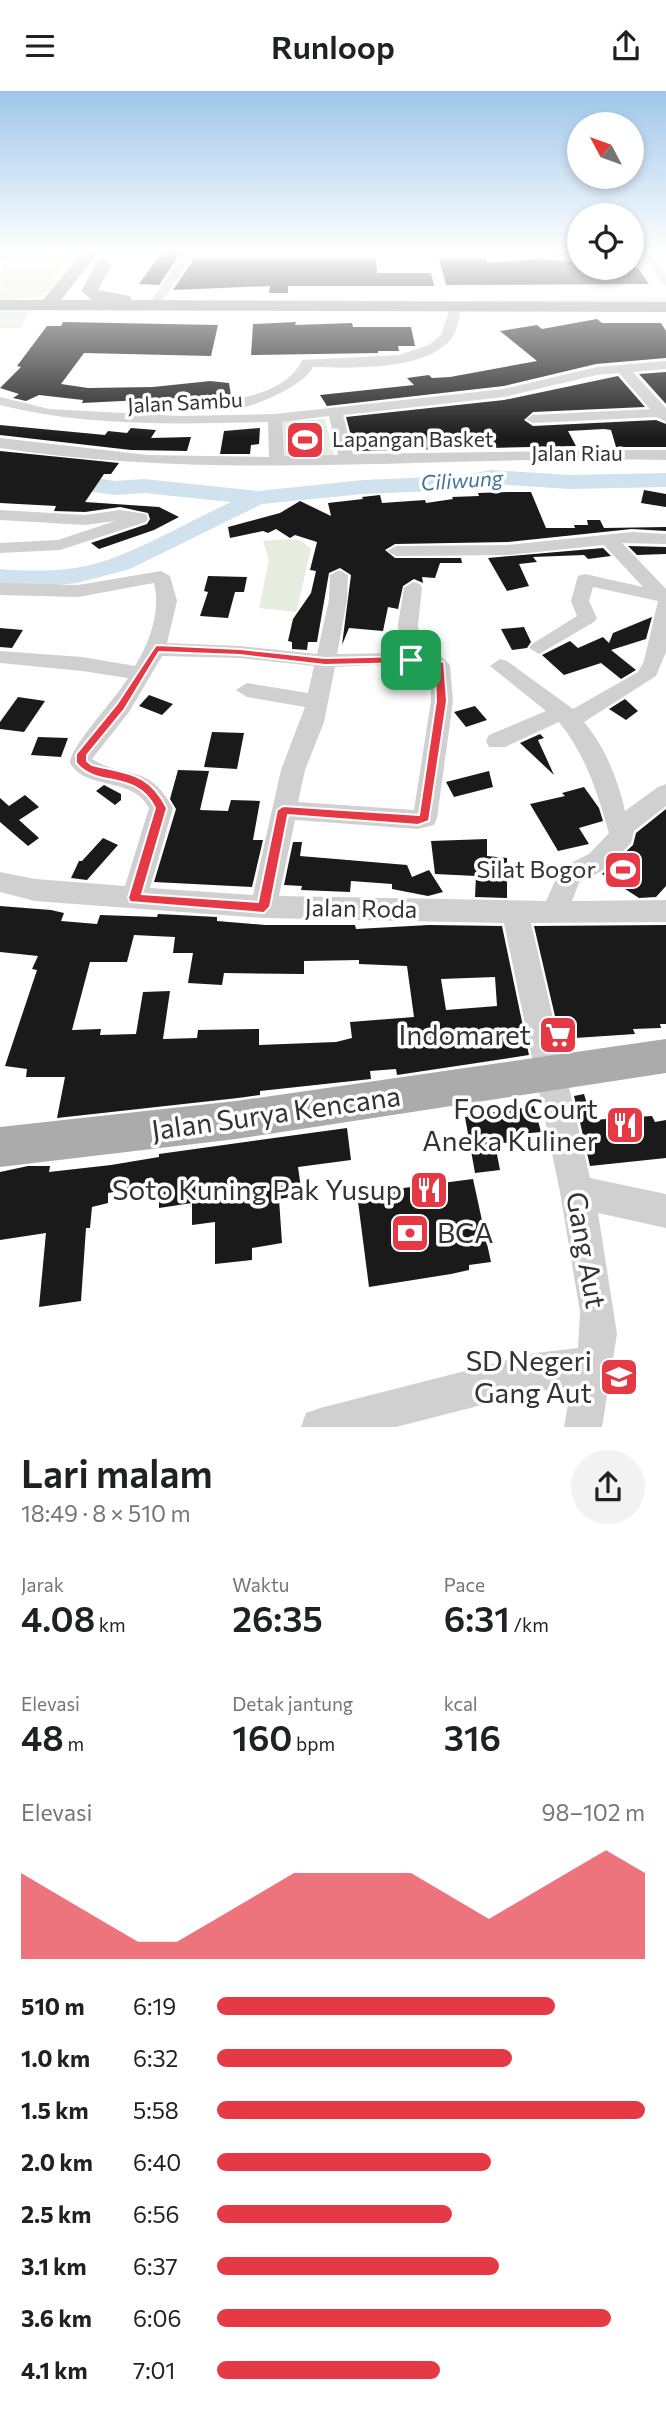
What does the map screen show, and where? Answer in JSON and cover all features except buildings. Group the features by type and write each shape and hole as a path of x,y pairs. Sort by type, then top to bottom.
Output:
{"main road":[{"name":"Jalan Surya Kencana","path":"0,1147 236,1120 666,1055"}],"street":[{"name":"Jalan Sambu","path":"0,401 24,417 54,402 193,407 249,401 288,386 306,369 307,363 383,361 435,346 450,331 461,313"},
{"path":"2,444 24,417 275,418 336,414 504,393 621,367 666,365"},
{"path":"621,367 665,414"},
{"path":"504,393 526,411 561,453"},
{"path":"526,411 665,414"},
{"path":"336,414 347,461"},
{"path":"275,418 277,462"},
{"name":"Jalan Riau","path":"2,444 141,459 221,464 561,453 666,455"},
{"path":"0,548 60,545 140,518 120,515 85,520 5,515"},
{"path":"396,551 508,550 644,536 666,539"},
{"path":"610,541 665,600"},
{"path":"264,907 283,810 317,702 338,600 339,575"},
{"path":"0,589 78,591 161,576 167,601 156,649 121,707 81,754 82,763 88,768 138,781 153,792 161,808 134,898"},
{"path":"539,648 587,618 580,601 585,580 665,600"},
{"path":"411,660 408,625 414,588"},
{"path":"497,741 566,717 646,676 654,661 665,600"},
{"path":"156,649 240,652 325,661 411,660 440,664 442,701 425,818 418,820 283,810"},
{"path":"0,657 82,664 141,674"},
{"path":"500,666 566,717 587,741 608,787 615,819 621,828 622,836 602,858 585,870 576,871 566,880 560,892 557,912"},
{"path":"247,690 317,702"},
{"path":"621,828 666,793"},
{"name":"Jalan Roda","path":"0,882 35,890 264,907 515,912 666,911"},
{"path":"515,912 551,1074"},
{"name":"Gang Aut","path":"551,1074 577,1192 598,1312 595,1365 583,1427"},
{"path":"577,1192 666,1212"},
{"path":"320,1427 536,1372 595,1365"}],"shaded area":[{"path":"0,313 28,313 21,328 0,328"},
{"name":"Lapangan Basket","path":"325,419 335,458 282,461 276,422"},
{"path":"300,540 311,549 296,612 259,608 269,560 263,541"}],"waterway":[{"name":"Ciliwung","path":"0,472 115,488 144,486 258,498 363,487 457,483 492,477 569,482 666,480"},
{"name":"Ciliwung","path":"0,577 34,579 77,575 121,564 257,498"}],"place":[{"name":"Lapangan Basket","path":"305,440"},
{"name":"Silat Bogor","path":"623,870"},
{"name":"Indomaret","path":"558,1035"},
{"name":"Food Court Aneka Kuliner","path":"625,1125"},
{"name":"Soto Kuning Pak Yusup","path":"429,1190"},
{"name":"BCA","path":"410,1233"},
{"name":"SD Negeri Gang Aut","path":"619,1377"}],"route":[{"path":"156,649 240,652 325,661 372,658 411,660 434,661 440,664 442,701 428,812 425,818 418,820 283,810 264,907 134,898 161,817 158,799 138,781 88,768 82,763 81,754 121,707 156,649"}]}
